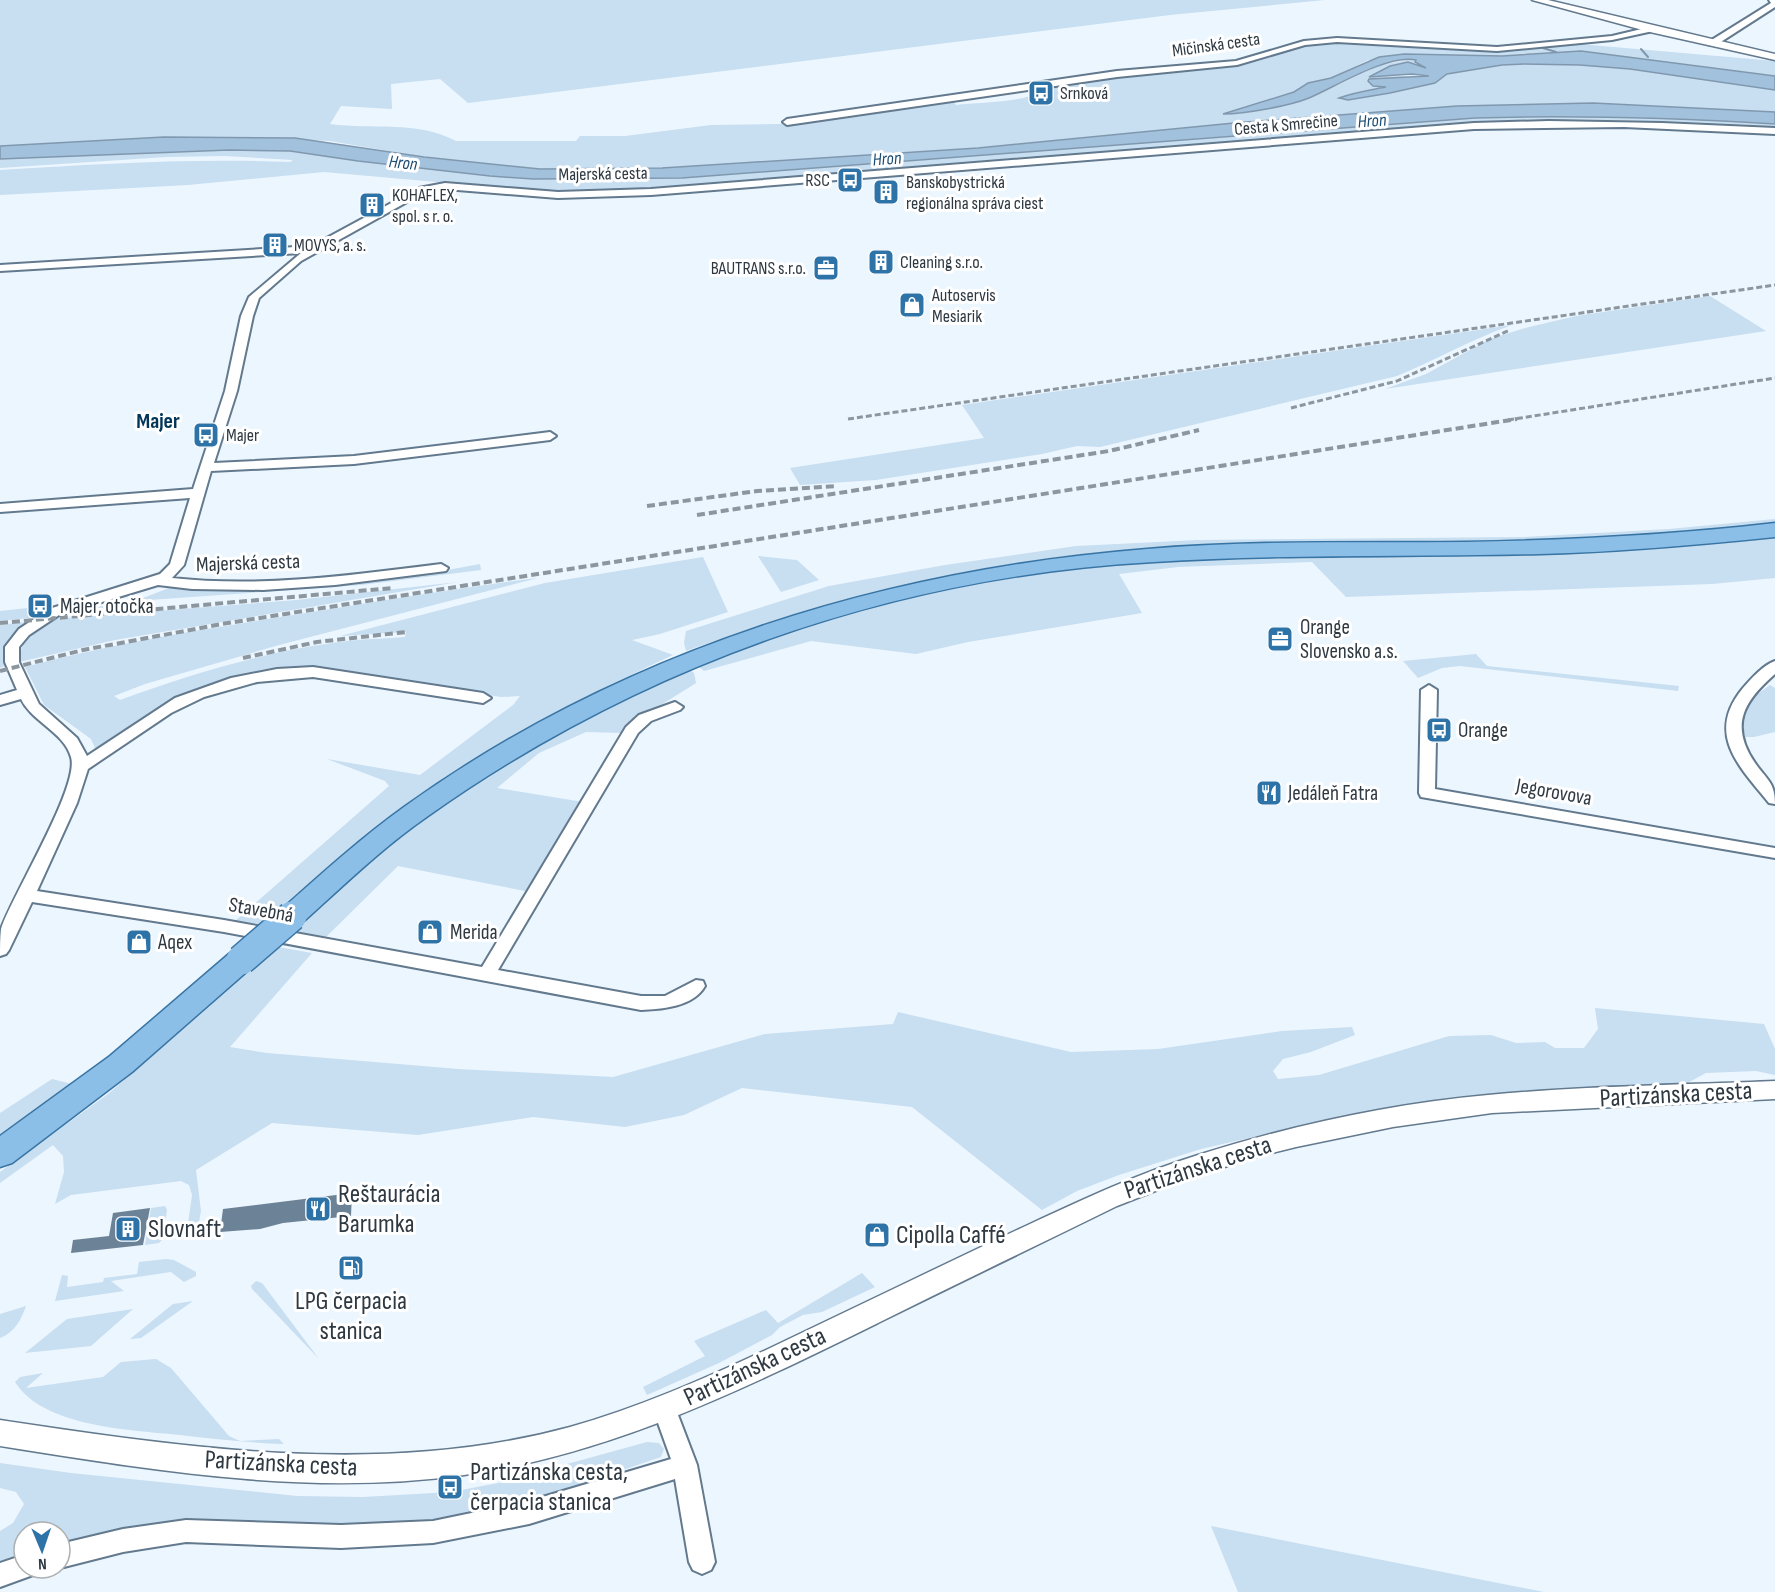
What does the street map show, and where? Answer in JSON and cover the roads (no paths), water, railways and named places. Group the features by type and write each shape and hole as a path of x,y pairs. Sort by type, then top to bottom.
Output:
{"main road":[{"path":"8,1151 121,1064 372,846 450,788 550,726 650,676 715,648 785,624 901,592 996,573 1069,563 1152,555 1241,551 1610,544 1775,530"}],"street":[{"name":"Mičinská cesta","path":"1537,0 1650,29 1775,57"},
{"path":"1713,43 1775,4 1773,0"},
{"path":"1765,10 1775,12"},
{"name":"Mičinská cesta","path":"787,122 1117,74 1237,63 1314,41 1337,40 1497,49 1612,38 1650,29"},
{"name":"Cesta k Smrečine","path":"908,172 1495,125 1623,123 1775,131"},
{"name":"Majerská cesta","path":"157,582 177,565 231,391 252,301 292,263 422,190 435,186 558,195 603,194 908,172"},
{"name":"Majerská cesta","path":"0,268 315,249"},
{"path":"206,467 382,457 550,436"},
{"path":"0,508 198,493"},
{"name":"Majerská cesta","path":"157,582 188,586 257,585 336,580 441,568"},
{"path":"0,950 69,803 81,766 79,755 70,741 32,706 12,662 12,647 24,632 43,618 68,607 157,582"},
{"path":"1775,666 1744,694 1734,711 1732,724 1733,737 1739,753 1775,799"},
{"path":"81,766 101,756 169,708 225,686 267,675 294,671 313,672 483,698"},
{"name":"Jegorovova","path":"1429,690 1427,793 1775,853"},
{"path":"0,700 25,693"},
{"path":"487,974 632,730 645,718 675,707"},
{"name":"Stavebná","path":"26,895 224,926 656,1004 682,996 696,986"},
{"name":"Partizánska cesta","path":"0,1433 98,1449 248,1466 330,1470 397,1468 459,1462 529,1450 591,1434 665,1409 755,1369 1108,1199 1152,1180 1209,1161 1304,1135 1424,1111 1492,1104 1775,1090"},
{"name":"Partizánska cesta","path":"665,1409 685,1465 702,1562"},
{"path":"72,1553 98,1545 186,1531 354,1536 432,1532 478,1525 534,1511 685,1465"}],"water":[{"path":"1581,51 1775,76 1775,90 1630,69 1524,64 1502,65 1447,74 1435,83 1390,93 1348,100 1339,98 1386,87 1373,86 1368,81 1369,79 1429,76 1412,74 1369,77 1390,66 1408,62 1426,68 1415,62 1416,60 1404,59 1377,66 1300,101 1279,107 1223,114 1294,92 1308,83 1331,78 1379,57 1404,54 1502,56"},
{"name":"Hron","path":"1593,103 1775,112 1775,124 1625,118 1475,118 682,178 533,179 358,161 290,151 229,150 0,159 0,146 164,137 295,138 424,157 540,169 662,168 978,148 1234,123 1457,106"}],"waterway":[{"path":"1543,48 1556,52"},
{"path":"1641,49 1648,57"}],"railway":[{"path":"1587,312 1775,285"},
{"path":"848,419 1595,311"},
{"path":"1291,408 1397,381 1510,330"},
{"path":"1508,420 1775,378"},
{"path":"0,671 83,650 222,624 1517,419"},
{"path":"697,515 1109,451 1199,430"},
{"path":"647,506 757,491 836,486"},
{"path":"0,623 393,588"},
{"path":"243,658 317,642 406,632"}],"place":[{"name":"Srnková","path":"1041,93"},
{"name":"RSC","path":"850,180"},
{"name":"Banskobystrická regionálna správa ciest","path":"886,192"},
{"name":"KOHAFLEX, spol. s r. o.","path":"372,205"},
{"name":"MOVYS, a. s.","path":"275,245"},
{"name":"Cleaning s.r.o.","path":"881,262"},
{"name":"BAUTRANS s.r.o.","path":"826,268"},
{"name":"Autoservis Mesiarik","path":"912,305"},
{"name":"Majer","path":"206,435"},
{"name":"Majer, otočka","path":"40,606"},
{"name":"Orange Slovensko a.s.","path":"1280,639"},
{"name":"Orange","path":"1439,730"},
{"name":"Jedáleň Fatra","path":"1269,793"},
{"name":"Merida","path":"430,932"},
{"name":"Aqex","path":"139,942"},
{"name":"Reštaurácia Barumka","path":"318,1209"},
{"name":"Slovnaft","path":"128,1229"},
{"name":"Cipolla Caffé","path":"877,1235"},
{"name":"LPG čerpacia stanica","path":"351,1268"},
{"name":"Partizánska cesta, čerpacia stanica","path":"450,1487"}],"district":[{"name":"Majer","path":"158,421"}]}
